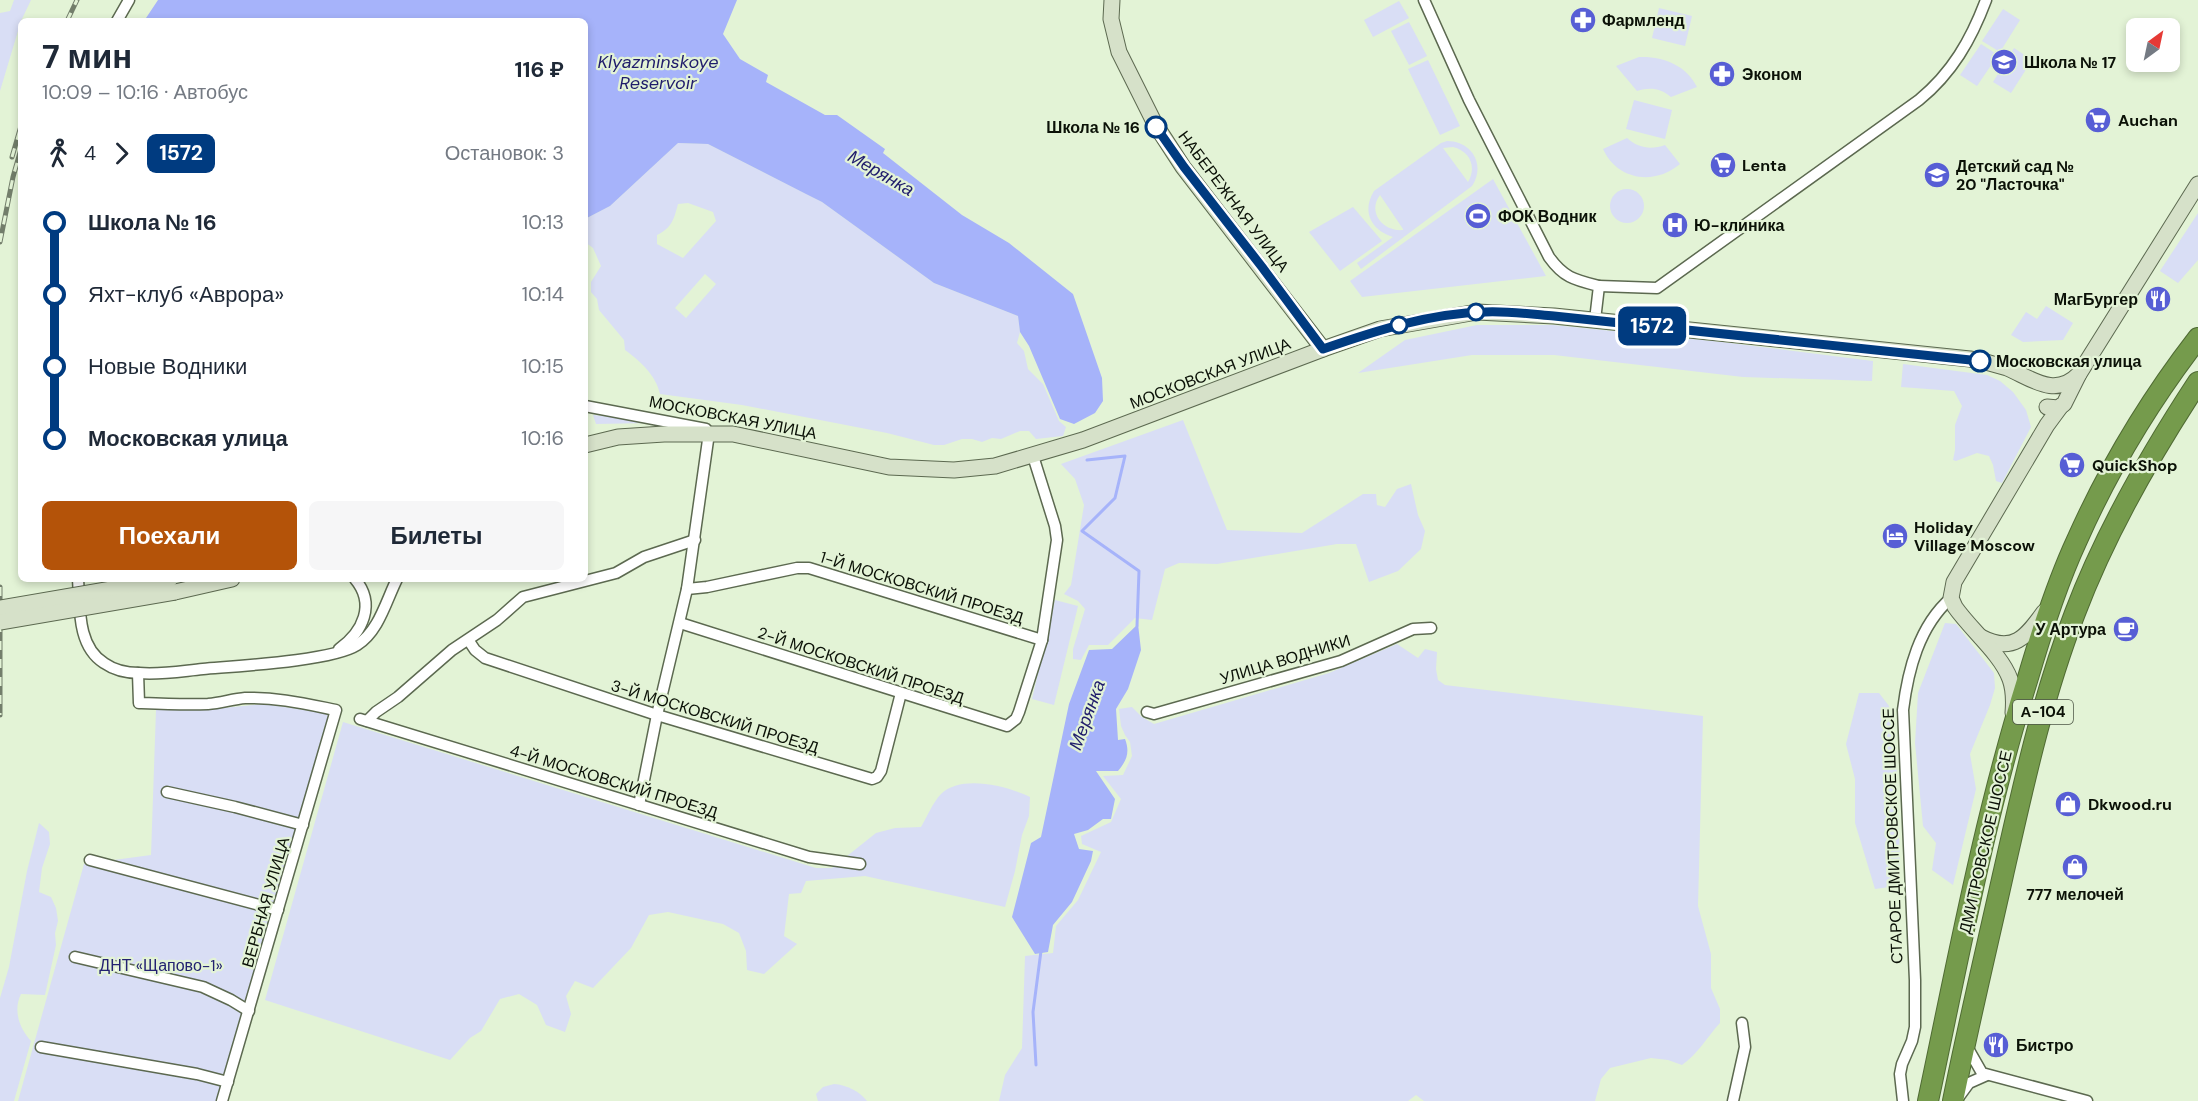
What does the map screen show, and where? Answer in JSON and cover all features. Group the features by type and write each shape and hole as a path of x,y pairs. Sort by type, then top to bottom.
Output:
{"highway":[{"name":"ДМИТРОВСКОЕ ШОССЕ","path":"1928,1101 1970,904 2012,728 2052,601 2077,540 2109,476 2140,422 2198,338"},
{"name":"ДМИТРОВСКОЕ ШОССЕ","path":"1954,1101 2019,806 2051,683 2075,613 2101,550 2162,436 2198,382"}],"main road":[{"name":"НАБЕРЕЖНАЯ УЛИЦА","path":"1112,0 1111,19 1119,52 1155,124 1184,167 1323,349"},
{"path":"2054,396 2079,374 2198,184"},
{"name":"МОСКОВСКАЯ УЛИЦА","path":"733,434 859,462 920,470 954,470 995,466 1083,440 1380,329 1470,313 1488,312 1595,320 1970,359 2008,369 2054,396"},
{"name":"СТАРОЕ ДМИТРОВСКОЕ ШОССЕ","path":"1951,598 1954,582 1968,556 2047,425 2054,396"},
{"path":"588,444 618,437 733,434"},
{"path":"0,608 206,582"},
{"path":"0,622 172,586"},
{"name":"А-104","path":"1951,598 1955,607 2004,667 2010,679 2014,694 2012,728"},
{"name":"А-104","path":"1976,634 1998,644 2017,642 2034,627 2052,601"}],"street":[{"path":"119,18 129,0"},
{"path":"1424,0 1469,99 1549,257 1559,271 1575,280 1599,286 1657,288 1919,100 1941,81 1960,56 1977,24 1986,0"},
{"path":"1595,320 1599,286"},
{"name":"МОСКОВСКАЯ УЛИЦА","path":"588,407 733,434"},
{"path":"639,804 657,715 687,589 709,433"},
{"path":"1033,456 1055,526 1057,540 1042,640"},
{"path":"588,580 616,573 644,557 695,540"},
{"name":"1-Й МОСКОВСКИЙ ПРОЕЗД","path":"687,589 707,587 796,568 809,568 1042,640"},
{"path":"78,582 81,620 88,645 104,663 116,669 138,673 243,666 346,650 365,638 376,624 396,582"},
{"path":"328,654 346,644 363,623 367,606 357,582"},
{"path":"469,641 523,597 581,582"},
{"name":"СТАРОЕ ДМИТРОВСКОЕ ШОССЕ","path":"1903,1101 1900,1074 1915,1027 1916,980 1904,710 1910,669 1917,648 1936,613 1951,598"},
{"name":"2-Й МОСКОВСКИЙ ПРОЕЗД","path":"680,623 1005,726 1016,719 1042,640"},
{"name":"УЛИЦА ВОДНИКИ","path":"1147,712 1154,714 1341,661 1413,629 1431,628"},
{"name":"3-Й МОСКОВСКИЙ ПРОЕЗД","path":"469,641 485,658 657,715 872,779 877,777 881,771 901,693"},
{"name":"4-Й МОСКОВСКИЙ ПРОЕЗД","path":"469,641 452,651 398,697 364,720 809,857 860,864"},
{"name":"ВЕРБНАЯ УЛИЦА","path":"138,673 140,703 211,704 243,698 290,701 336,710 222,1101"},
{"path":"167,792 303,825"},
{"path":"90,860 278,910"},
{"path":"75,957 203,987 249,1011"},
{"path":"1733,1101 1745,1047 1742,1023"},
{"path":"1965,1044 1978,1068 1987,1075 2087,1101"},
{"path":"41,1047 197,1074 228,1082"},
{"path":"1954,1101 1969,1083 1987,1075"}],"green space":[{"path":"14,0 31,0 22,18 18,18 18,31 0,91 0,13 10,11"},
{"path":"1399,1 1409,18 1373,37 1364,20"},
{"path":"1659,8 1692,16 1685,46 1652,38"},
{"path":"2003,9 2020,20 2000,52 1982,41"},
{"path":"1409,22 1427,56 1409,65 1391,31"},
{"path":"1981,44 1998,55 1977,86 1960,75"},
{"path":"2014,48 2032,60 2011,93 1993,82"},
{"path":"1639,57 1657,58 1673,63 1687,73 1697,87 1671,97 1655,89 1637,91 1616,66"},
{"path":"1428,60 1460,126 1440,135 1408,69"},
{"path":"1634,100 1672,110 1665,139 1626,129"},
{"path":"1627,138 1645,147 1665,145 1680,164 1670,171 1648,177 1627,173 1617,168 1603,149"},
{"path":"1456,142 1470,150 1478,170 1472,186 1361,269 1357,263 1393,237 1379,230 1371,220 1369,206 1374,191 1441,143","holes":["1453,147 1464,152 1470,160 1472,171 1468,182 1443,148","1380,195 1403,229 1403,230 1389,228 1379,220 1375,208"]},
{"path":"678,143 708,144 822,202 934,283 1018,316 1020,332 1017,343 1024,351 1028,369 1043,384 1059,421 1066,427 1063,436 1036,439 1029,431 1020,431 1001,439 992,438 982,442 962,439 944,445 934,445 887,433 742,405 660,394 651,375 625,350 624,340 599,310 597,299 591,292 591,282 601,266 593,248 588,244 588,217 610,206","holes":["688,203 713,212 716,221 683,258 657,244 657,235 672,222 678,204","705,274 716,284 686,318 675,308"]},
{"name":"ФОК Водник","path":"1493,179 1546,276 1362,297 1350,281"},
{"path":"1627,189 1639,194 1644,206 1639,218 1627,223 1615,218 1610,206 1615,194"},
{"path":"1353,207 1382,241 1340,271 1309,232"},
{"path":"2198,213 2198,260 2178,283 2160,271"},
{"path":"2046,306 2073,323 2063,340 2023,342 2011,335 2026,312 2037,319"},
{"path":"1477,325 1553,325 1722,342 1873,361 1872,381 1743,377 1554,355 1472,355 1358,373 1405,340"},
{"path":"1903,364 1987,375 2000,381 2013,392 2026,410 2031,427 2002,483 1996,481 1989,456 1977,453 1953,460 1955,425 1962,406 1954,391 1901,387"},
{"path":"593,415 649,421 649,423 596,424"},
{"path":"1183,420 1227,530 1302,533 1363,494 1376,494 1377,505 1385,507 1397,489 1411,484 1418,515 1425,531 1421,549 1398,571 1369,582 1356,544 1337,544 1217,564 1179,563 1165,569 1152,620 1135,618 1108,645 1089,645 1081,660 1073,659 1073,649 1085,609 1078,601 1064,594 1071,585 1084,505 1075,479 1061,464"},
{"path":"1055,600 1078,606 1054,705 1032,699"},
{"path":"1945,623 1956,624 1994,673 1995,688 1970,754 1976,789 1953,885 1932,870 1936,843 1923,826 1915,743 1918,693"},
{"path":"1397,644 1418,658 1425,649 1437,652 1438,680 1445,685 1703,716 1698,906 1711,954 1711,988 1720,1009 1720,1023 1698,1051 1682,1065 1651,1058 1610,1068 1601,1079 1595,1101 1424,1101 1416,1095 1408,1101 999,1101 1005,1075 1022,1048 1025,956 1053,953 1056,926 1078,900 1101,852 1082,844 1081,836 1111,822 1121,799 1103,776 1123,775 1132,756 1130,742 1121,726 1119,709 1132,707 1154,724 1329,673"},
{"path":"1859,693 1879,693 1889,706 1896,748 1900,862 1897,886 1875,889 1855,823 1855,779 1846,744"},
{"name":"ДНТ «Щапово-1»","path":"265,704 337,715 227,1101 18,1101 84,864 151,855 156,710 203,710"},
{"path":"343,722 816,868 832,868 876,833 895,828 921,827 941,794 960,784 997,786 1030,797 1029,816 1022,835 1005,907 865,876 806,881 801,893 789,894 784,936 797,944 764,974 747,970 746,951 739,933 723,924 668,912 649,915 631,948 593,988 575,981 566,996 571,1014 565,1032 546,1025 537,1005 519,994 500,999 481,1031 470,1038 450,1060 265,1000"},
{"path":"39,823 49,832 50,844 42,868 39,892 51,897 56,908 58,921 55,933 56,945 45,995 21,994 17,1012 18,1019 31,1041 14,1101 0,1101 0,998 9,967 27,871"},
{"path":"834,1084 852,1089 867,1101 818,1101 816,1094 823,1087"}],"water":[{"name":"Klyazminskoye Reservoir","path":"158,0 737,0 723,34 740,59 768,75 766,82 825,115 837,115 885,149 883,153 962,215 1009,243 1073,294 1102,378 1103,401 1095,413 1074,424 1060,419 1029,346 1020,332 1018,316 934,283 822,202 708,144 678,143 610,206 588,217 588,18 146,18"},
{"path":"1138,624 1141,650 1128,689 1116,709 1118,740 1125,739 1127,756 1118,771 1096,771 1115,799 1111,819 1103,819 1088,830 1074,834 1079,849 1093,851 1091,861 1072,902 1053,925 1048,952 1035,954 1012,917 1031,843 1041,837 1069,704 1089,650 1112,649"}],"waterway":[{"name":"Мерянка","path":"1087,460 1125,456 1115,498 1082,531 1139,571 1137,626"},
{"name":"Мерянка","path":"1036,1065 1033,1012 1041,951"}],"railway":[{"path":"68,18 77,0"},
{"path":"12,157 18,136"},
{"path":"0,242 18,160"},
{"path":"0,587 0,715"}],"bus line":[{"name":"1572","path":"1156,127 1323,349 1380,329 1463,314 1488,312 1554,316 1980,361"}],"place":[{"name":"Фармленд","path":"1583,20"},
{"name":"Школа № 17","path":"2004,62"},
{"name":"Эконом","path":"1722,74"},
{"name":"Auchan","path":"2098,120"},
{"name":"Школа № 16","path":"1156,127"},
{"name":"Lenta","path":"1723,165"},
{"name":"Детский сад № 20 \"Ласточка\"","path":"1937,175"},
{"name":"ФОК Водник","path":"1478,216"},
{"name":"Ю-клиника","path":"1675,225"},
{"name":"МагБургер","path":"2158,299"},
{"name":"Московская улица","path":"1980,361"},
{"name":"QuickShop","path":"2072,465"},
{"name":"Holiday Village Moscow","path":"1895,536"},
{"name":"У Артура","path":"2126,629"},
{"name":"Dkwood.ru","path":"2068,804"},
{"name":"777 мелочей","path":"2075,867"},
{"name":"Бистро","path":"1996,1045"}]}
